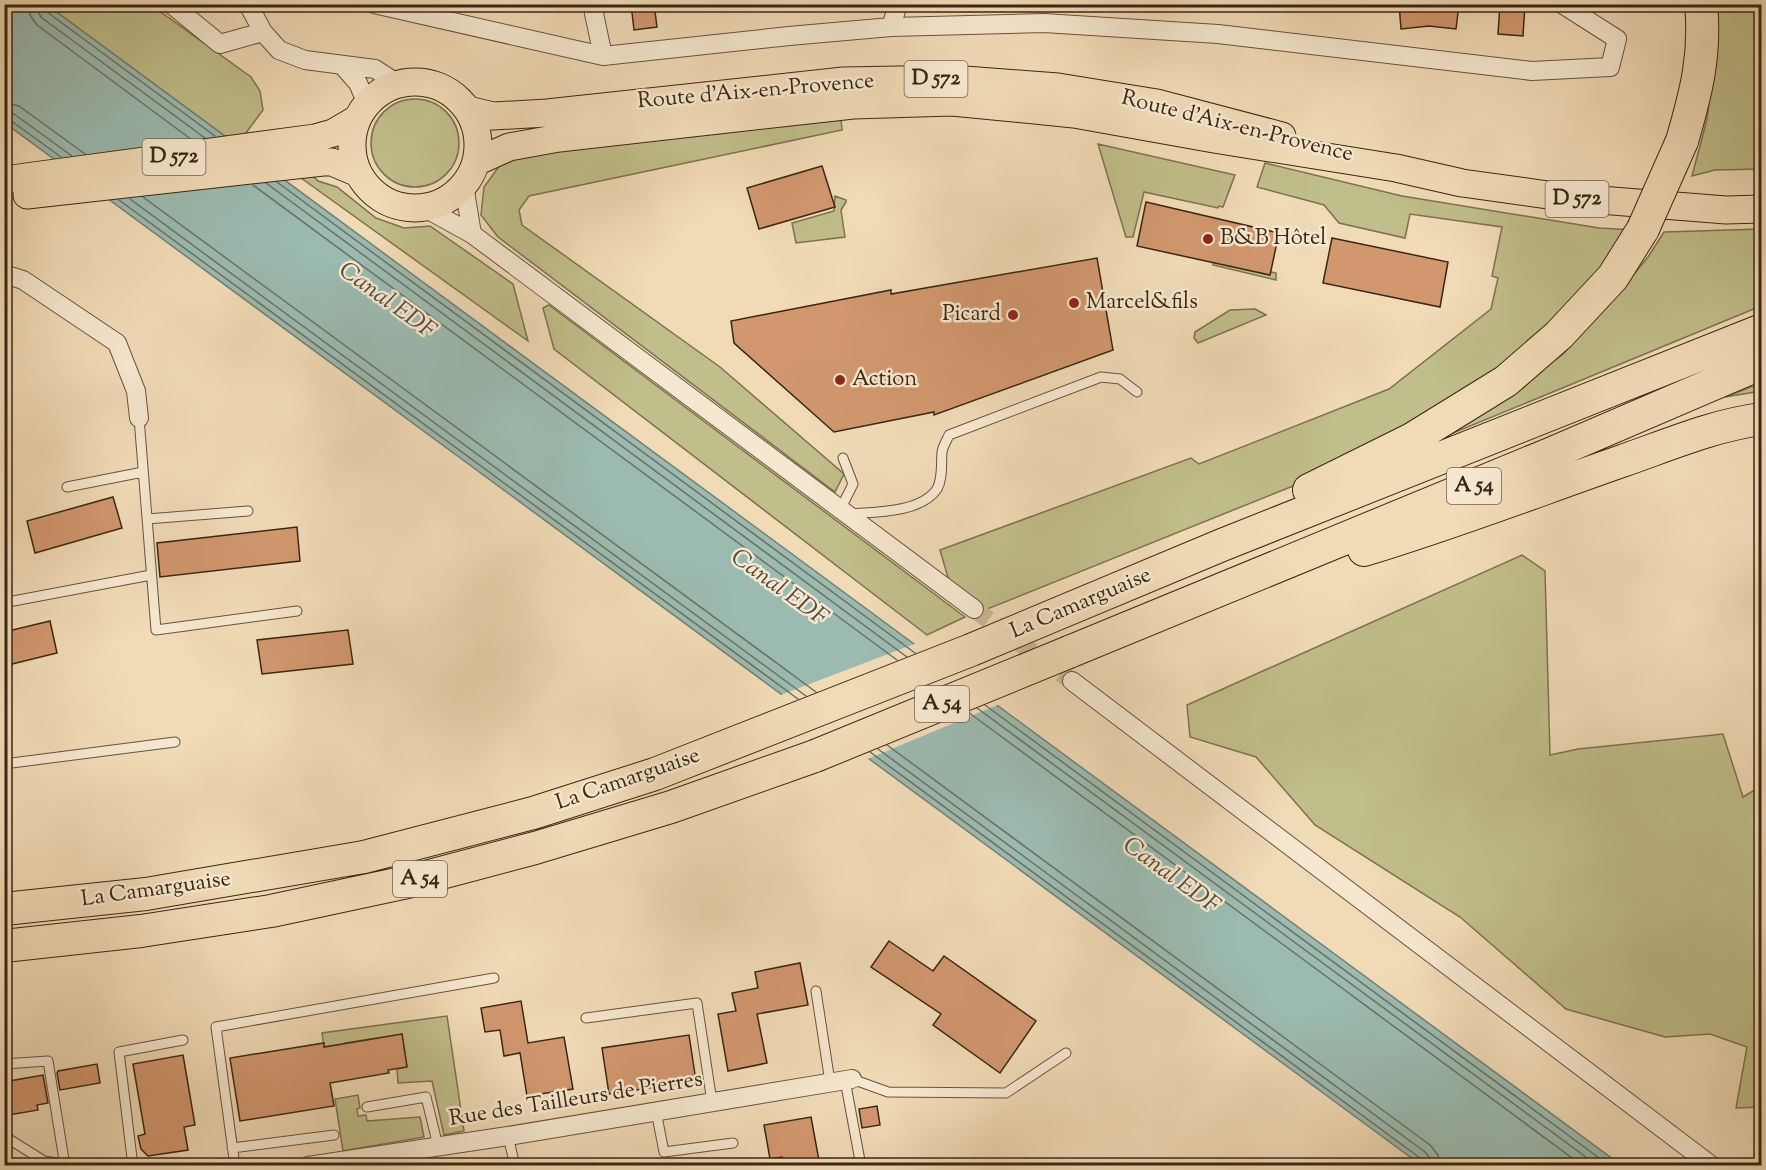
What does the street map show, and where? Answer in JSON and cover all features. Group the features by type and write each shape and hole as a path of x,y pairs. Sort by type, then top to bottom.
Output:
{"highway":[{"path":"1227,534 1299,494 1412,439 1506,381 1559,335 1613,277 1643,229 1682,141 1699,83 1704,30 1701,4"},
{"name":"A 54","path":"1227,534 1761,330"},
{"name":"A 54","path":"1185,604 1509,471 1761,363"},
{"path":"1185,604 1410,536 1736,422 1761,419"},
{"name":"La Camarguaise","path":"4,909 146,894 364,857 533,813 655,774 766,722 968,645 1227,534"},
{"name":"La Camarguaise","path":"4,946 141,930 271,911 407,882 535,848 671,807 1071,667 1185,604"},
{"path":"4,890 138,877 345,843 444,820 600,775 766,722"}],"main road":[{"name":"Route d'Aix-en-Provence","path":"468,110 493,116 548,113 843,81 952,79 1058,87 1157,103 1396,168 1462,183 1562,197 1726,210 1761,209"},
{"path":"418,82 437,86 454,96 468,110 476,127 478,144 476,162 470,178 444,202 425,208 405,208 386,201 369,189 358,173 352,155 352,137 362,112 381,92 398,84 418,82"},
{"name":"Route d'Aix-en-Provence","path":"476,162 508,147 559,138 853,105 952,102 1074,114 1396,168"},
{"name":"D 572","path":"4,198 80,189 319,150 333,133 362,112"},
{"name":"D 572","path":"4,180 319,150 332,162 358,173"}],"street":[{"path":"171,4 220,44 263,32"},
{"path":"248,4 263,32 279,50 305,60 375,69 398,84"},
{"path":"375,4 603,56 891,27 1044,23 1218,34 1532,71 1610,67 1617,39 1562,4"},
{"path":"592,4 603,56"},
{"path":"891,27 898,4"},
{"path":"342,65 358,83 362,112"},
{"path":"464,185 472,234"},
{"path":"425,208 472,234 974,609"},
{"path":"4,274 23,280 117,344 136,391 139,418"},
{"path":"1071,667 1712,1166"},
{"name":"Rue des Tailleurs de Pierres","path":"308,1166 415,1158 438,1146 843,1080"}],"lane":[{"path":"843,458 853,484 845,511 895,510 922,503 937,489 942,468 942,450 949,435 1101,377 1119,379 1137,392"},
{"path":"139,418 156,630 297,611"},
{"path":"67,487 143,472"},
{"path":"147,519 248,511"},
{"path":"8,602 151,575"},
{"path":"4,764 175,742"},
{"path":"235,1166 216,1027 494,978"},
{"path":"816,991 843,1080 861,1166"},
{"path":"586,1018 698,1004 712,1102"},
{"path":"133,1166 119,1052 183,1040"},
{"path":"843,1080 888,1092 1006,1093 1066,1053"},
{"path":"4,1064 48,1060 65,1165 44,1161 4,1136"},
{"path":"367,1107 426,1097 438,1146"},
{"path":"656,1111 664,1152 733,1143"},
{"path":"232,1148 334,1135"},
{"path":"508,1136 515,1166"}],"shaded area":[{"path":"47,5 151,5 251,77 260,91 263,110 237,145"},
{"path":"1715,5 1761,5 1761,169 1715,170 1692,176 1707,119 1713,71"},
{"path":"415,99 432,102 446,112 456,126 459,143 456,160 446,174 432,184 415,187 398,184 384,174 374,160 371,143 374,126 384,112 398,102"},
{"path":"841,119 842,130 529,196 519,210 522,225 720,367 844,474 835,492 498,237 481,215 484,187 500,165 528,155"},
{"path":"1098,144 1235,175 1223,207 1218,208 1144,192 1133,237 1126,237"},
{"path":"1265,163 1402,196 1599,228 1633,230 1605,273 1513,365 1380,443 1293,486 980,612 951,588 940,550 1191,458 1199,464 1389,389 1491,309 1498,278 1492,276 1502,227 1410,214 1405,238 1339,223 1324,205 1257,187"},
{"path":"313,176 318,181 337,187 376,218 404,228 430,226 513,284 528,341 301,178"},
{"path":"835,196 846,200 841,210 845,237 796,243 792,223 834,211"},
{"path":"1761,229 1761,306 1449,433 1562,355 1607,307 1648,257 1664,232"},
{"path":"1214,261 1276,273 1276,280 1213,265"},
{"path":"549,305 965,617 927,635 554,349 543,308"},
{"path":"1255,309 1266,315 1198,343 1194,338 1195,332 1230,310"},
{"path":"1761,383 1761,391 1725,397"},
{"path":"1522,555 1545,571 1550,755 1578,749 1723,734 1743,797 1761,786 1761,1107 1736,1108 1747,1047 1710,1034 1665,1037 1566,1009 1460,917 1315,825 1256,757 1190,737 1187,705"},
{"path":"447,1016 464,1131 444,1135 432,1081 398,1083 397,1069 407,1067 402,1034 345,1043 326,1059 322,1033"},
{"path":"358,1095 360,1108 357,1109 358,1116 366,1115 367,1121 420,1117 424,1137 343,1151 335,1099"}],"water":[{"name":"Canal EDF","path":"5,5 47,5 1621,1165 1421,1165 5,123"}],"pier":[{"path":"917,643 1000,704 865,760 778,696"}],"building":[{"path":"631,4 654,4 657,27 634,30"},
{"path":"1399,4 1459,4 1456,29 1429,26 1401,29"},
{"path":"1500,4 1525,4 1523,36 1498,34"},
{"path":"822,166 835,207 759,229 747,188"},
{"name":"B&B Hôtel","path":"1146,202 1279,233 1270,275 1137,246"},
{"path":"1332,238 1448,262 1440,307 1323,283"},
{"path":"1097,258 1113,350 934,415 934,412 834,432 734,343 731,321 891,290 891,294"},
{"path":"113,497 122,528 35,553 27,521"},
{"path":"297,527 300,561 160,577 157,543"},
{"path":"50,621 57,653 4,666 4,632"},
{"path":"348,630 353,664 262,674 257,640"},
{"path":"889,941 933,971 944,956 1036,1021 1000,1073 933,1025 941,1014 871,967"},
{"path":"800,963 808,1005 757,1014 767,1063 728,1071 718,1014 736,1011 732,993 758,988 755,972"},
{"path":"521,1001 528,1043 564,1037 573,1089 527,1096 520,1053 504,1056 500,1030 485,1032 481,1008"},
{"path":"402,1034 407,1067 388,1070 389,1073 330,1083 334,1106 240,1121 230,1058 324,1043 324,1047"},
{"path":"689,1035 696,1081 609,1094 602,1048"},
{"path":"183,1055 195,1125 184,1127 188,1150 148,1156 141,1149 138,1136 145,1134 133,1064"},
{"path":"97,1064 100,1083 60,1090 58,1071"},
{"path":"43,1075 48,1103 37,1105 38,1110 9,1115 8,1110 4,1111 4,1082"},
{"path":"877,1106 880,1125 862,1128 859,1109"},
{"path":"811,1117 820,1166 784,1166 782,1157 770,1159 764,1125"}],"tunnel":[{"path":"974,609 1072,681"}],"place":[{"name":"B&B Hôtel","path":"1208,239"},
{"name":"Marcel&fils","path":"1074,303"},
{"name":"Picard","path":"1013,315"},
{"name":"Action","path":"840,380"}]}
